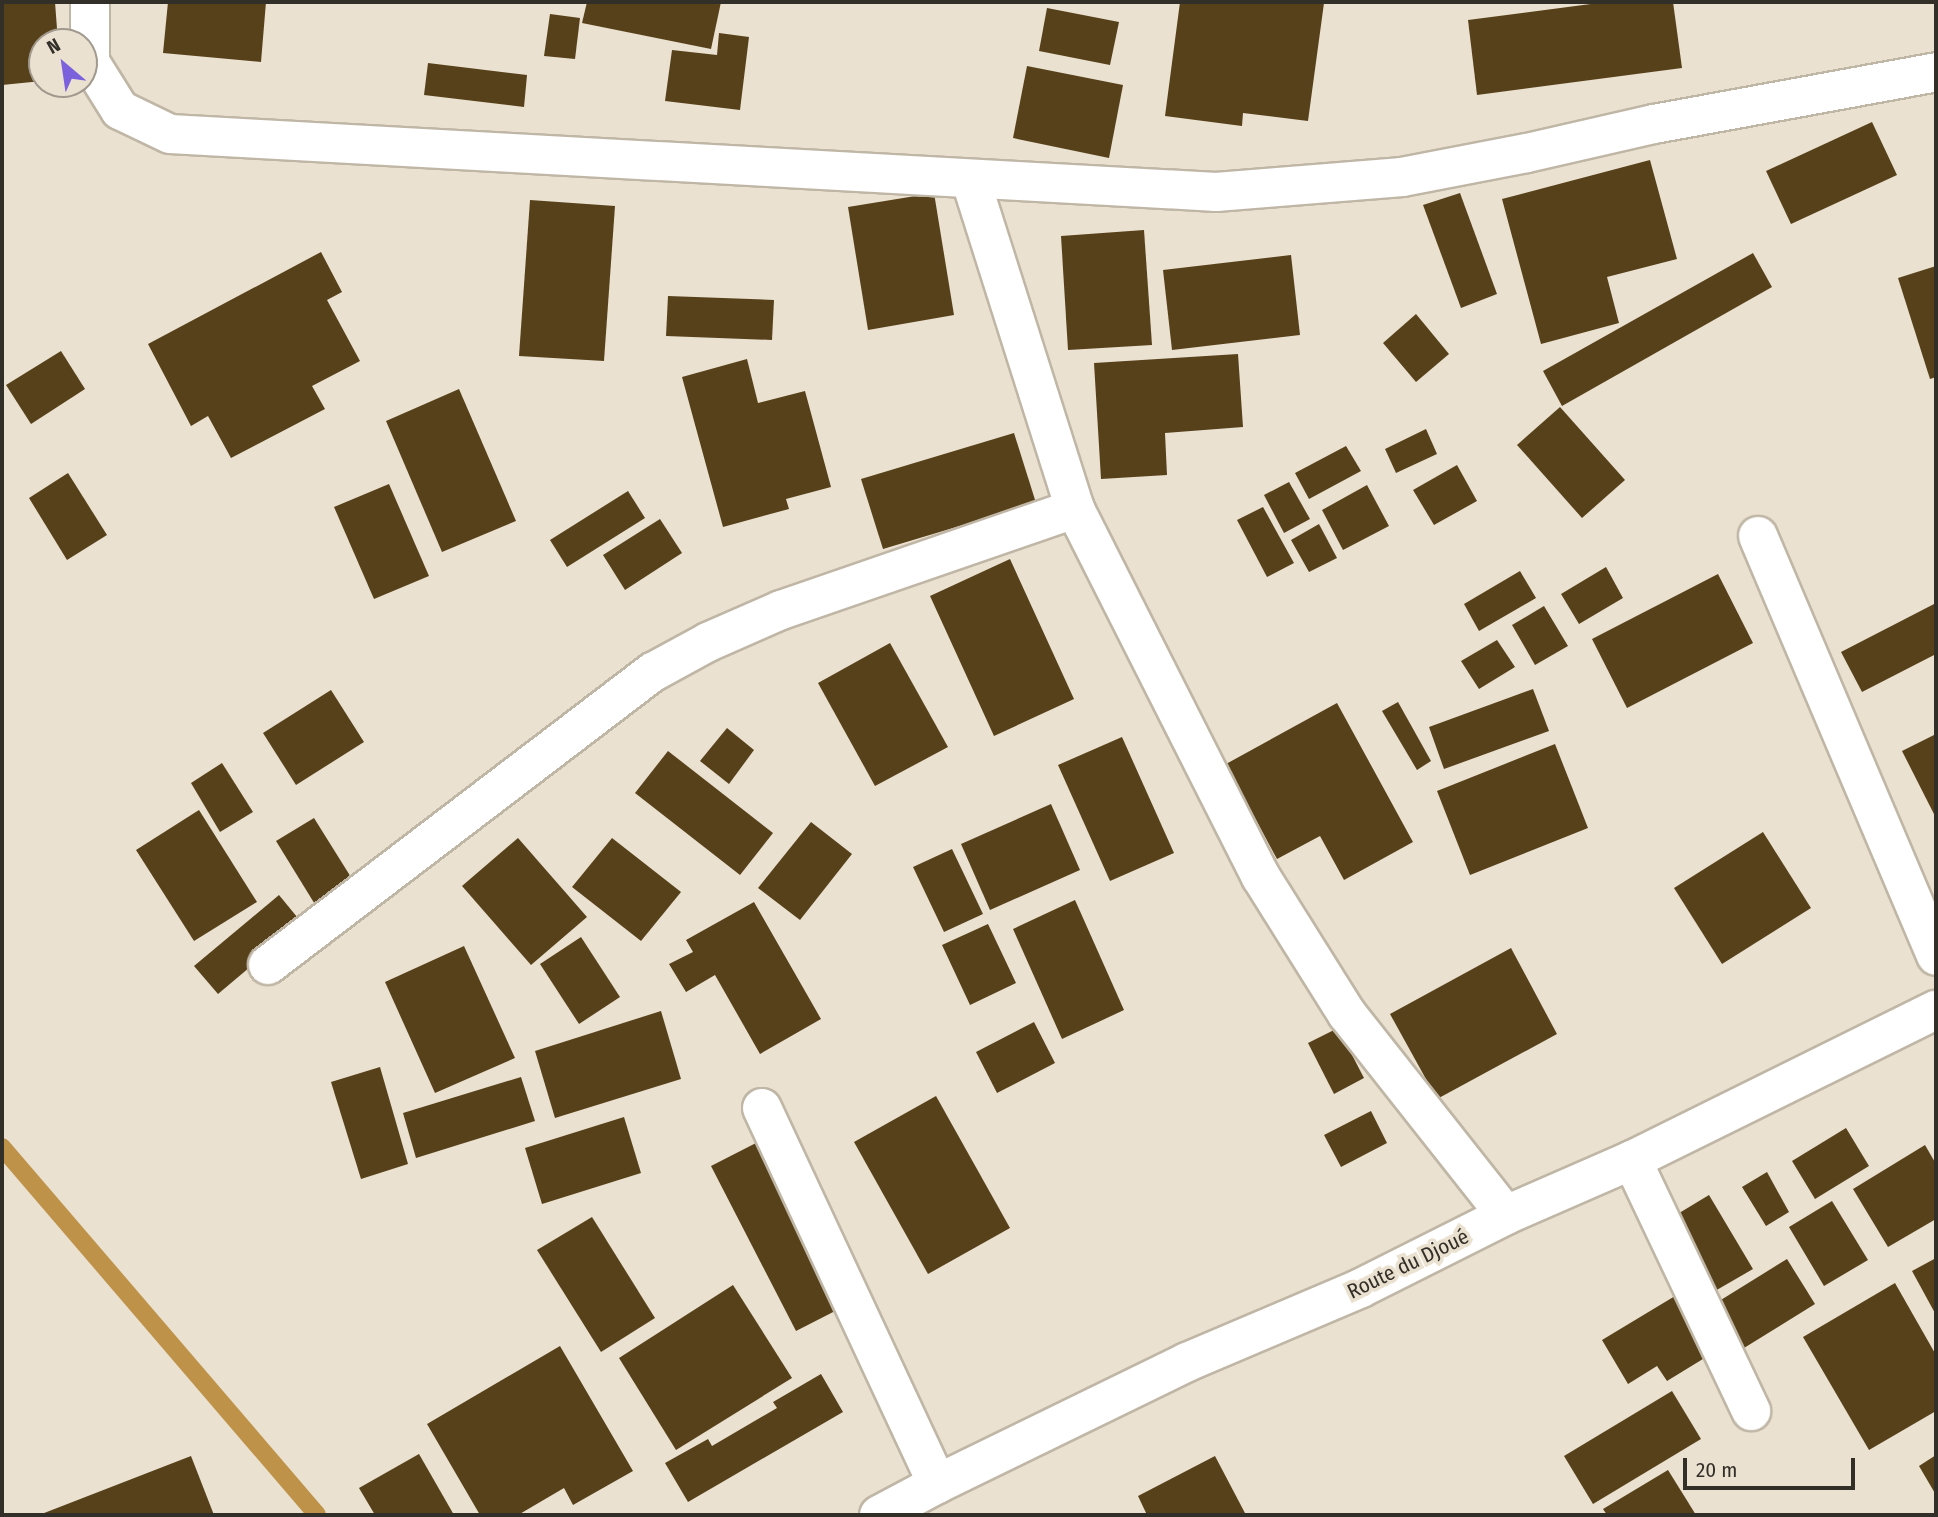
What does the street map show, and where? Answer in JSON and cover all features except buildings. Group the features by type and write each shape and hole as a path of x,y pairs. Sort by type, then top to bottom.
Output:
{"street":[{"path":"90,2 90,62 120,110 170,134 971,181 1216,192 1402,177 1527,153 1654,124 1936,72"},
{"path":"971,181 1075,509 1261,877 1347,1014 1506,1215"},
{"path":"268,965 653,673 708,642 781,610 1075,509"},
{"path":"1758,536 1936,956"},
{"name":"Route du Djoué","path":"879,1515 937,1483 1187,1362 1361,1289 1506,1215 1632,1160 1936,1010"},
{"path":"762,1108 937,1483"},
{"path":"1632,1160 1751,1411"}],"waterway":[{"path":"2,1147 317,1515"}]}
